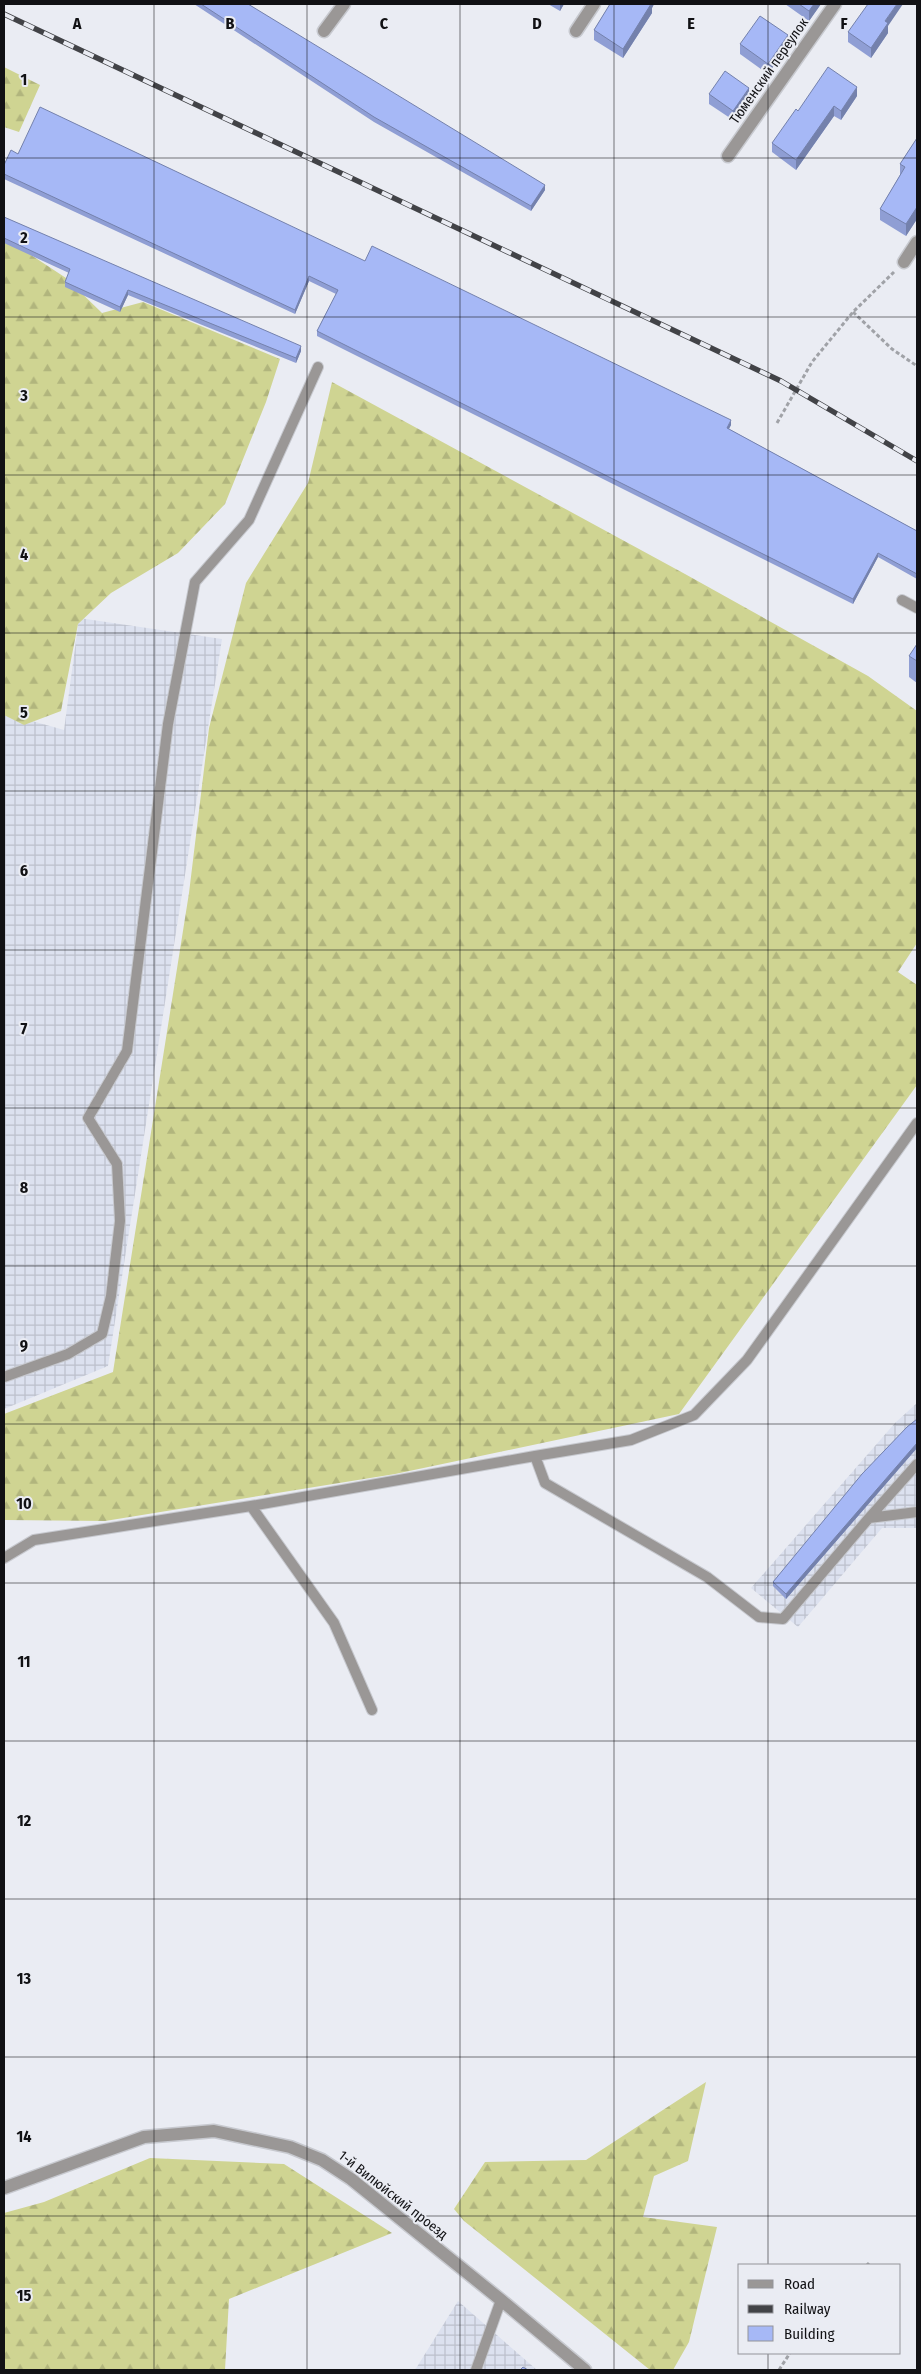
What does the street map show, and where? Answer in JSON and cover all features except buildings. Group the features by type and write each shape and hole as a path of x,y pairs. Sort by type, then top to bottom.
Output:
{"street":[{"path":"576,31 594,4"},
{"name":"Тюменский переулок","path":"728,156 834,4"},
{"path":"324,31 341,9"},
{"path":"904,262 917,242"},
{"name":"1-й Вилюйский проезд","path":"4,2188 144,2137 214,2131 290,2147 322,2160 351,2179 502,2300 585,2370"}],"lane":[{"path":"4,1377 68,1354 102,1334 111,1296 120,1221 117,1164 88,1118 127,1050 168,724 196,582 249,520 318,367"},
{"path":"902,600 917,608"},
{"path":"4,1558 34,1540 251,1506 631,1440 694,1415 747,1360 917,1123"},
{"path":"535,1456 545,1483 708,1577 759,1617 783,1619 917,1464"},
{"path":"251,1506 334,1622 372,1710"},
{"path":"869,1518 917,1512"},
{"path":"476,2370 502,2300"}],"path":[{"path":"777,423 812,362 853,312 904,262"},
{"path":"853,312 892,350 917,366"},
{"path":"779,2370 789,2354"}],"shaded area":[{"path":"79,618 222,639 108,1366 4,1409 4,713 64,730"},
{"path":"917,1403 917,1528 882,1528 798,1627 751,1588 895,1423"},
{"path":"458,2301 537,2370 415,2370"}],"green space":[{"path":"4,67 40,85 19,132 4,127"},
{"path":"4,232 31,255 66,278 102,313 143,302 280,359 266,402 225,504 178,553 111,593 78,624 61,711 24,725 4,715"},
{"path":"332,382 868,676 917,711 917,943 898,972 917,985 917,1085 679,1414 395,1474 105,1521 4,1520 4,1414 113,1372 189,893 209,728 246,583 308,483"},
{"path":"706,2082 688,2161 654,2176 643,2217 717,2227 689,2342 673,2370 650,2370 464,2221 454,2209 485,2162 586,2160"},
{"path":"150,2158 284,2164 392,2233 229,2299 225,2370 4,2370 4,2213 44,2202"}],"railway":[{"path":"4,14 781,381 917,461"}]}
